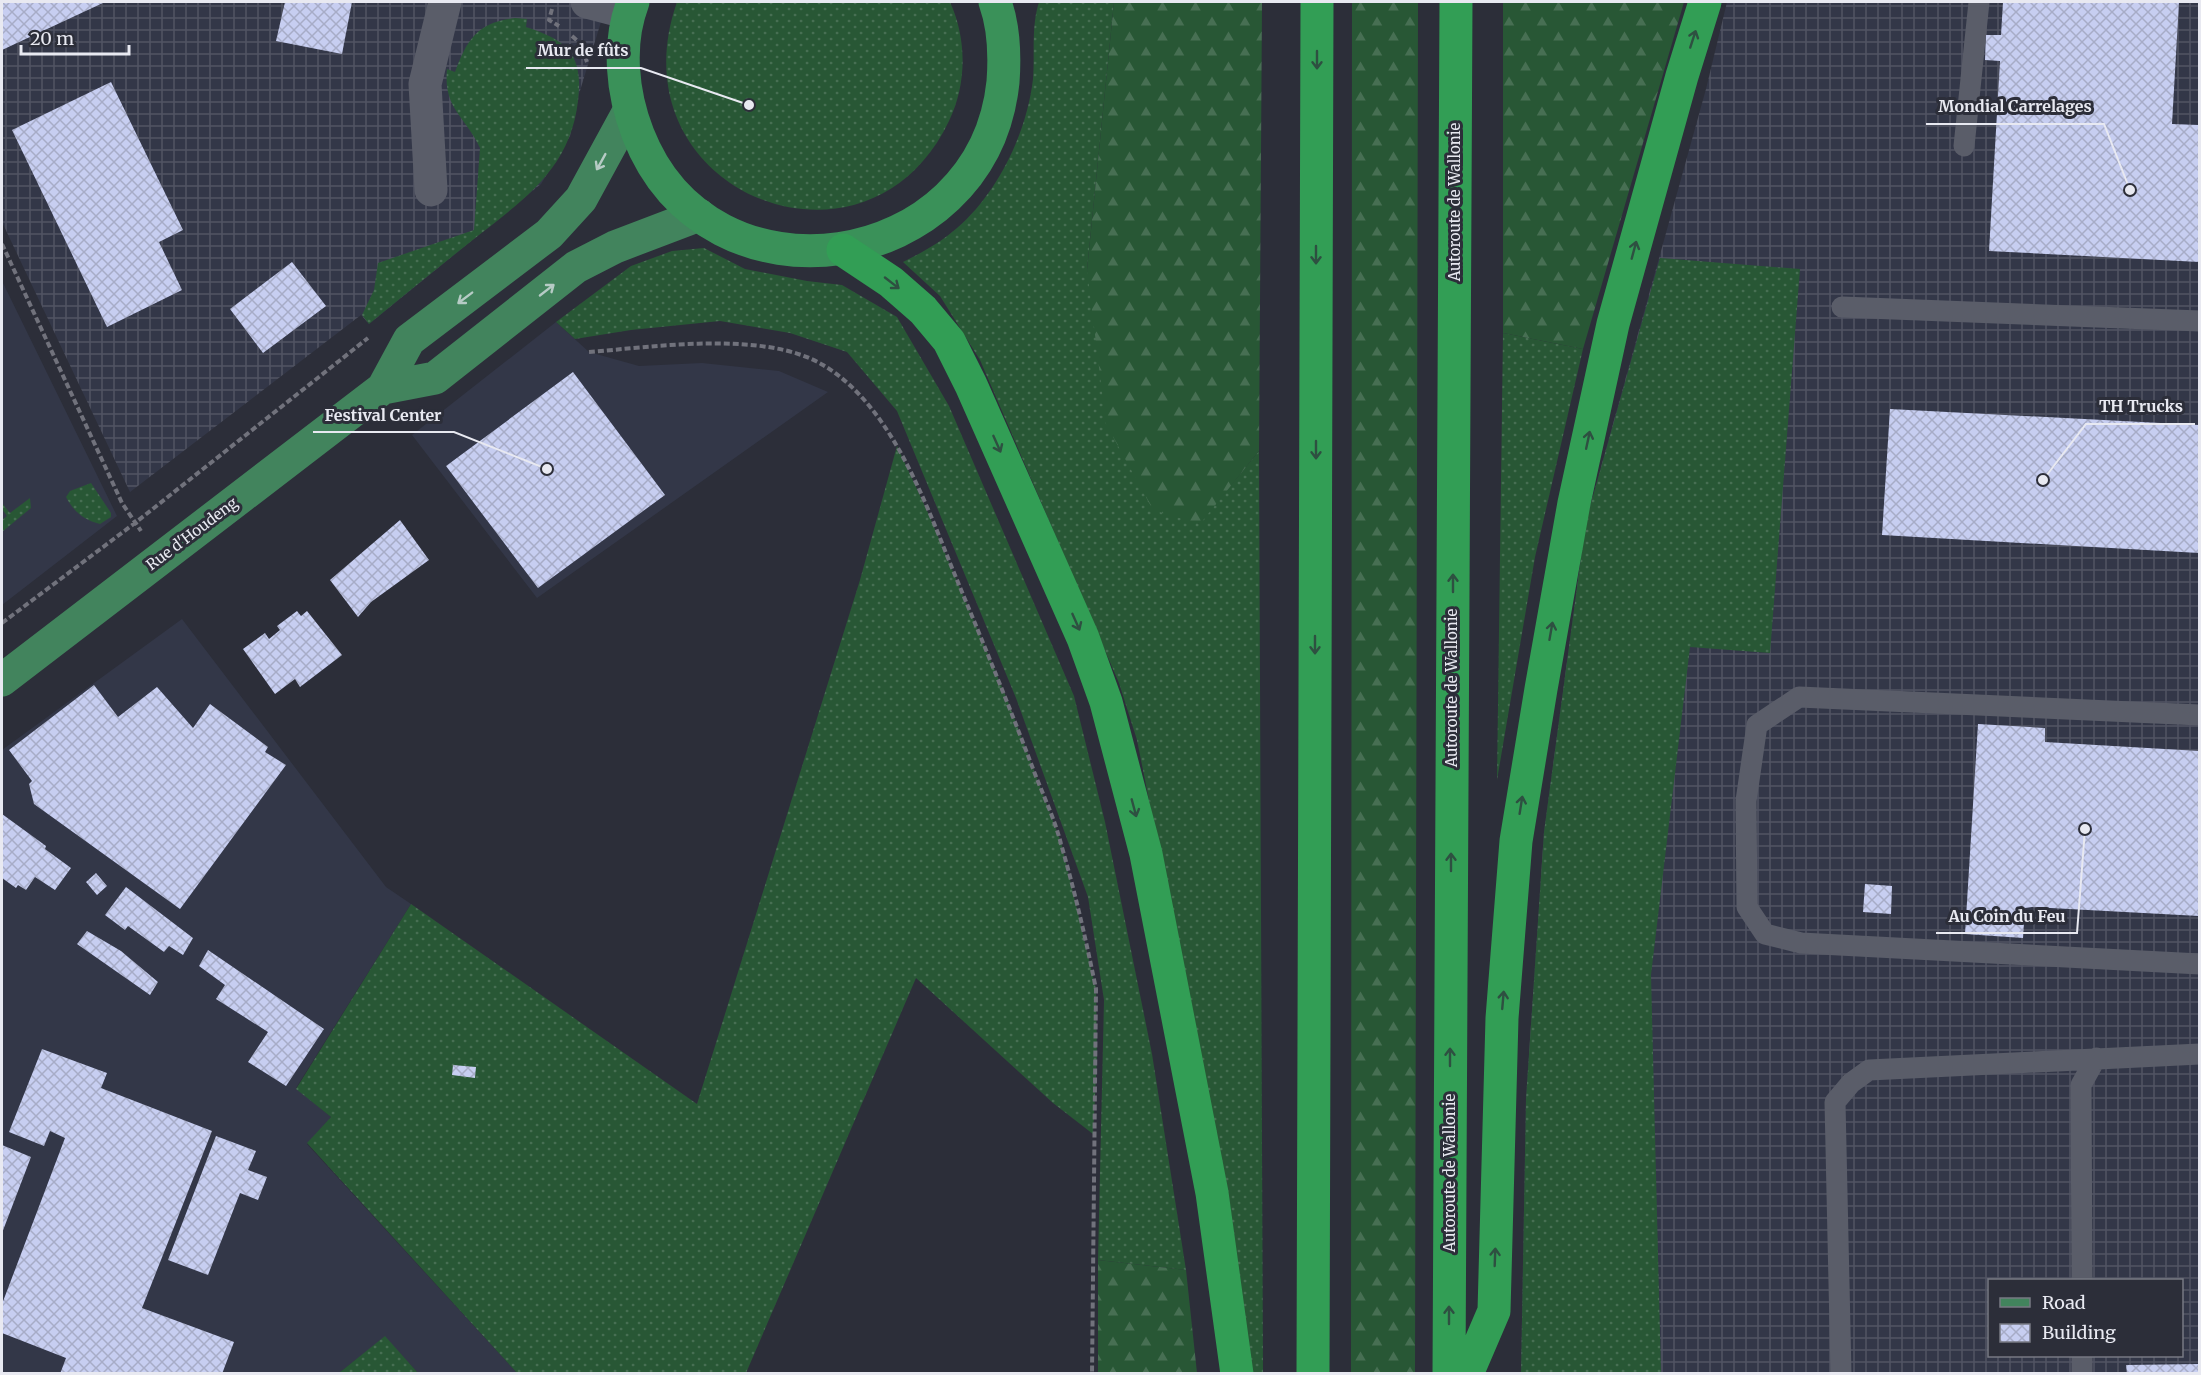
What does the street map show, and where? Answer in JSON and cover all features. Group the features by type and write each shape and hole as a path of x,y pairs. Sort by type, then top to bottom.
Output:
{"highway":[{"path":"1313,1374 1317,2"},
{"name":"Autoroute de Wallonie","path":"1449,1374 1456,2"},
{"path":"1467,1374 1494,1311 1502,1018 1516,841 1541,689 1574,503 1613,324 1705,2"},
{"path":"631,7 622,62 629,111 650,159 668,186 699,214 732,234 768,247 806,253 843,250 897,232 927,215 960,184 986,145 1000,102 1005,57 999,5"},
{"path":"843,250 891,282 923,310 949,341 1083,638 1106,702 1146,854 1212,1193 1237,1374"}],"main road":[{"name":"Rue d'Houdeng","path":"2,680 383,388 410,340 549,234 581,199 629,111"},
{"name":"Rue d'Houdeng","path":"383,388 435,378 576,267 615,247 699,214"}],"street":[{"path":"431,190 425,84 445,2"},
{"path":"587,2 631,7"}],"lane":[{"path":"1964,146 1979,2"},
{"path":"1842,307 2199,321"},
{"path":"2199,715 1799,697 1756,725 1746,801 1747,907 1766,934 1801,943 2199,964"},
{"path":"1841,1374 1835,1102 1851,1083 1869,1070 2199,1054"},
{"path":"2082,1279 2081,1085 2096,1058"},
{"path":"2082,1357 2082,1374"}],"path":[{"path":"554,2 549,20 580,43 589,71"},
{"path":"2,244 122,503 159,560"},
{"path":"2,623 135,523 370,337"},
{"path":"589,352 702,344 754,346 788,352 821,363 850,383 878,417 897,447 929,514 1007,699 1061,842 1086,936 1097,1000 1093,1134 1092,1374"}],"shaded area":[{"path":"2,2 607,2 579,94 570,136 541,184 369,324 361,315 130,492 2,222"},
{"path":"1727,2 2199,2 2199,1373 1521,1374 1526,1099 1544,832 1586,521 1706,89"},
{"path":"2,281 117,516 2,605"},
{"path":"556,322 589,352 639,366 702,363 779,371 828,392 537,598 412,435"},
{"path":"182,619 386,887 411,904 296,1088 331,1117 307,1144 517,1373 418,1373 385,1337 339,1373 2,1373 2,750"}],"green space":[{"path":"677,2 950,2 960,31 963,62 955,107 949,121 911,174 862,202 809,210 757,198 712,169 680,125 666,69"},
{"path":"1039,2 1114,2 1087,270 1199,524 1259,451 1263,1373 1251,1373 1230,1205 1137,740 1119,683 980,360 940,296 903,262 945,238 972,214 1008,160 1030,99 1035,21"},
{"path":"1114,2 1262,2 1259,451 1200,524 1153,510 1106,424 1087,270"},
{"path":"1352,2 1418,2 1415,1374 1351,1373"},
{"path":"1503,2 1684,2 1583,349 1503,333"},
{"path":"515,18 527,19 526,27 558,41 572,55 576,64 579,89 568,140 544,179 527,195 369,324 362,315 374,290 378,263 474,230 480,148 448,94 447,69 455,72 464,50 483,28 492,23"},
{"path":"704,248 745,269 842,285 897,317 949,406 1074,696 1105,822 1152,1054 1186,1270 1098,1260 1104,1000 1088,897 1016,698 897,411 847,352 790,333 720,321 631,330 575,339 556,322 631,266 672,251"},
{"path":"1660,258 1800,269 1770,653 1690,647 1651,975 1661,1373 1521,1374 1526,1099 1544,832 1586,521"},
{"path":"1503,333 1583,349 1535,557 1497,780"},
{"path":"897,446 929,515 1007,699 1061,842 1096,989 1097,1057 1093,1134 1053,1103 916,978 746,1373 517,1373 307,1143 331,1117 296,1089 411,904 697,1104 860,580"},
{"path":"91,483 111,513 111,517 100,524 80,515 66,497 70,491"},
{"path":"30,498 31,508 2,532 2,520 7,516 2,509 2,503 10,513"},
{"path":"1098,1260 1186,1270 1197,1373 1098,1373"},
{"path":"385,1336 418,1373 339,1373"}],"building":[{"path":"2,2 105,2 2,50"},
{"path":"285,2 352,2 342,54 276,41"},
{"path":"2003,2 2179,2 2172,124 2199,125 2199,262 1989,251 2000,61 1985,60 1986,35 2001,35"},
{"path":"111,82 183,230 159,242 182,290 107,327 12,130"},
{"path":"292,262 326,306 263,353 230,309"},
{"path":"573,372 665,495 538,588 446,466"},
{"path":"1890,409 2199,425 2199,553 1882,535"},
{"path":"400,520 429,560 371,602 358,617 330,580"},
{"path":"297,611 301,616 307,611 342,655 300,687 295,679 275,694 243,649 265,633 269,639 280,630 277,626"},
{"path":"94,685 118,717 157,687 193,728 210,704 268,747 265,752 286,765 180,909 34,804 29,784 32,781 9,750"},
{"path":"1978,724 2045,728 2045,742 2199,751 2199,916 2032,907 2025,908 2023,938 1965,934"},
{"path":"2,814 46,846 45,849 71,868 55,890 35,877 26,890 18,885 16,888 2,878"},
{"path":"96,873 107,886 97,895 86,882"},
{"path":"1865,884 1892,886 1891,914 1863,912"},
{"path":"126,887 193,938 183,955 169,946 164,952 128,926 125,930 105,915"},
{"path":"87,931 121,951 158,982 150,995 77,944"},
{"path":"208,950 324,1029 286,1086 248,1062 268,1032 216,999 225,985 199,966"},
{"path":"42,1049 107,1073 101,1088 212,1131 142,1308 234,1342 222,1374 60,1374 66,1358 2,1333 2,1304 65,1138 50,1131 44,1146 9,1132"},
{"path":"453,1065 476,1067 475,1078 452,1075"},
{"path":"216,1136 256,1151 248,1170 267,1177 258,1200 240,1193 208,1275 168,1260"},
{"path":"2,1145 31,1157 2,1233"},
{"path":"2199,1364 2199,1374 2127,1374 2126,1365"}],"place":[{"name":"Mur de fûts","path":"749,105"},
{"name":"Mondial Carrelages","path":"2130,190"},
{"name":"Festival Center","path":"547,469"},
{"name":"TH Trucks","path":"2043,480"},
{"name":"Au Coin du Feu","path":"2085,829"}]}
